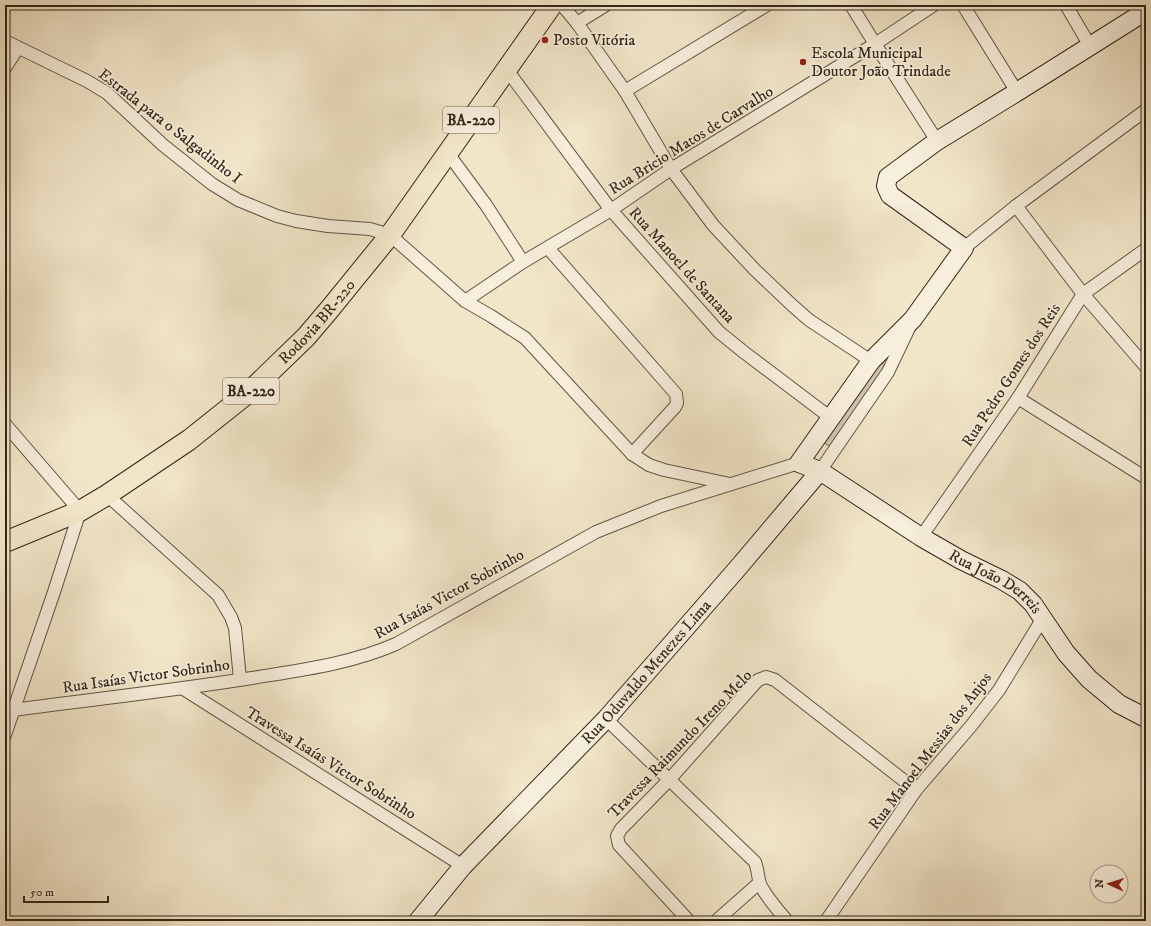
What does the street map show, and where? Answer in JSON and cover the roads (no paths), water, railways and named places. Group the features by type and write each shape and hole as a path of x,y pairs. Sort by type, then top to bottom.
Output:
{"main road":[{"name":"BA-220","path":"390,235 552,5"},
{"name":"Rodovia BR-220","path":"80,511 189,440 248,394 306,337 390,235"},
{"name":"BA-220","path":"5,542 80,511"}],"street":[{"path":"562,5 577,23 625,91 671,169 713,225 755,270 809,320 871,361"},
{"path":"577,23 606,5"},
{"path":"625,91 767,5"},
{"path":"852,5 874,44 937,141"},
{"name":"Rua Bricio Matos de Carvalho","path":"464,301 523,262 611,210 671,169 874,44 934,5"},
{"path":"963,5 1017,92"},
{"path":"1066,5 1090,46"},
{"path":"964,248 890,195 886,186 888,177 937,141 1146,11"},
{"name":"Estrada para o Salgadinho I","path":"5,42 87,81 107,93 163,145 212,184 238,200 277,216 296,221 328,226 370,229 390,235"},
{"path":"5,68 18,48"},
{"name":"Rua Manoel de Santana","path":"506,70 611,210 719,332 831,418"},
{"path":"798,463 871,361 913,319 964,248 1016,206 1146,110"},
{"path":"447,152 486,205 523,262"},
{"path":"1016,206 1083,294 1144,360"},
{"path":"390,235 464,301 498,320 525,338 632,454 649,465 664,470 730,484"},
{"path":"548,248 676,394 677,403 675,407 632,454"},
{"name":"Rua Pedro Gomes dos Reis","path":"921,537 1018,398 1083,294 1146,249"},
{"path":"820,471 888,372 913,319"},
{"path":"1018,398 1144,474"},
{"path":"5,424 80,511 54,592 9,710 5,735"},
{"name":"Rua João Derreis","path":"798,463 820,471 921,537 1020,591 1033,604 1066,653 1089,679 1119,704 1146,718"},
{"name":"Rua Isaías Victor Sobrinho","path":"9,710 182,688 329,665 377,652 396,644 596,532 661,506 798,463"},
{"name":"Rua Oduvaldo Menezes Lima","path":"418,921 463,866 606,719 820,471"},
{"path":"107,494 218,595 231,617 235,628 240,679"},
{"name":"Rua Manoel Messias dos Anjos","path":"826,921 916,790 971,726 999,690 1043,618"},
{"name":"Travessa Raimundo Ireno Melo","path":"689,921 619,845 617,836 620,829 669,780 758,680 766,677 775,680 916,790"},
{"name":"Travessa Isaías Victor Sobrinho","path":"182,688 463,866"},
{"path":"606,719 755,862 758,868 760,883 787,921"},
{"path":"716,921 760,883"}],"place":[{"name":"Posto Vitória","path":"545,40"},
{"name":"Escola Municipal Doutor João Trindade","path":"803,62"}]}
